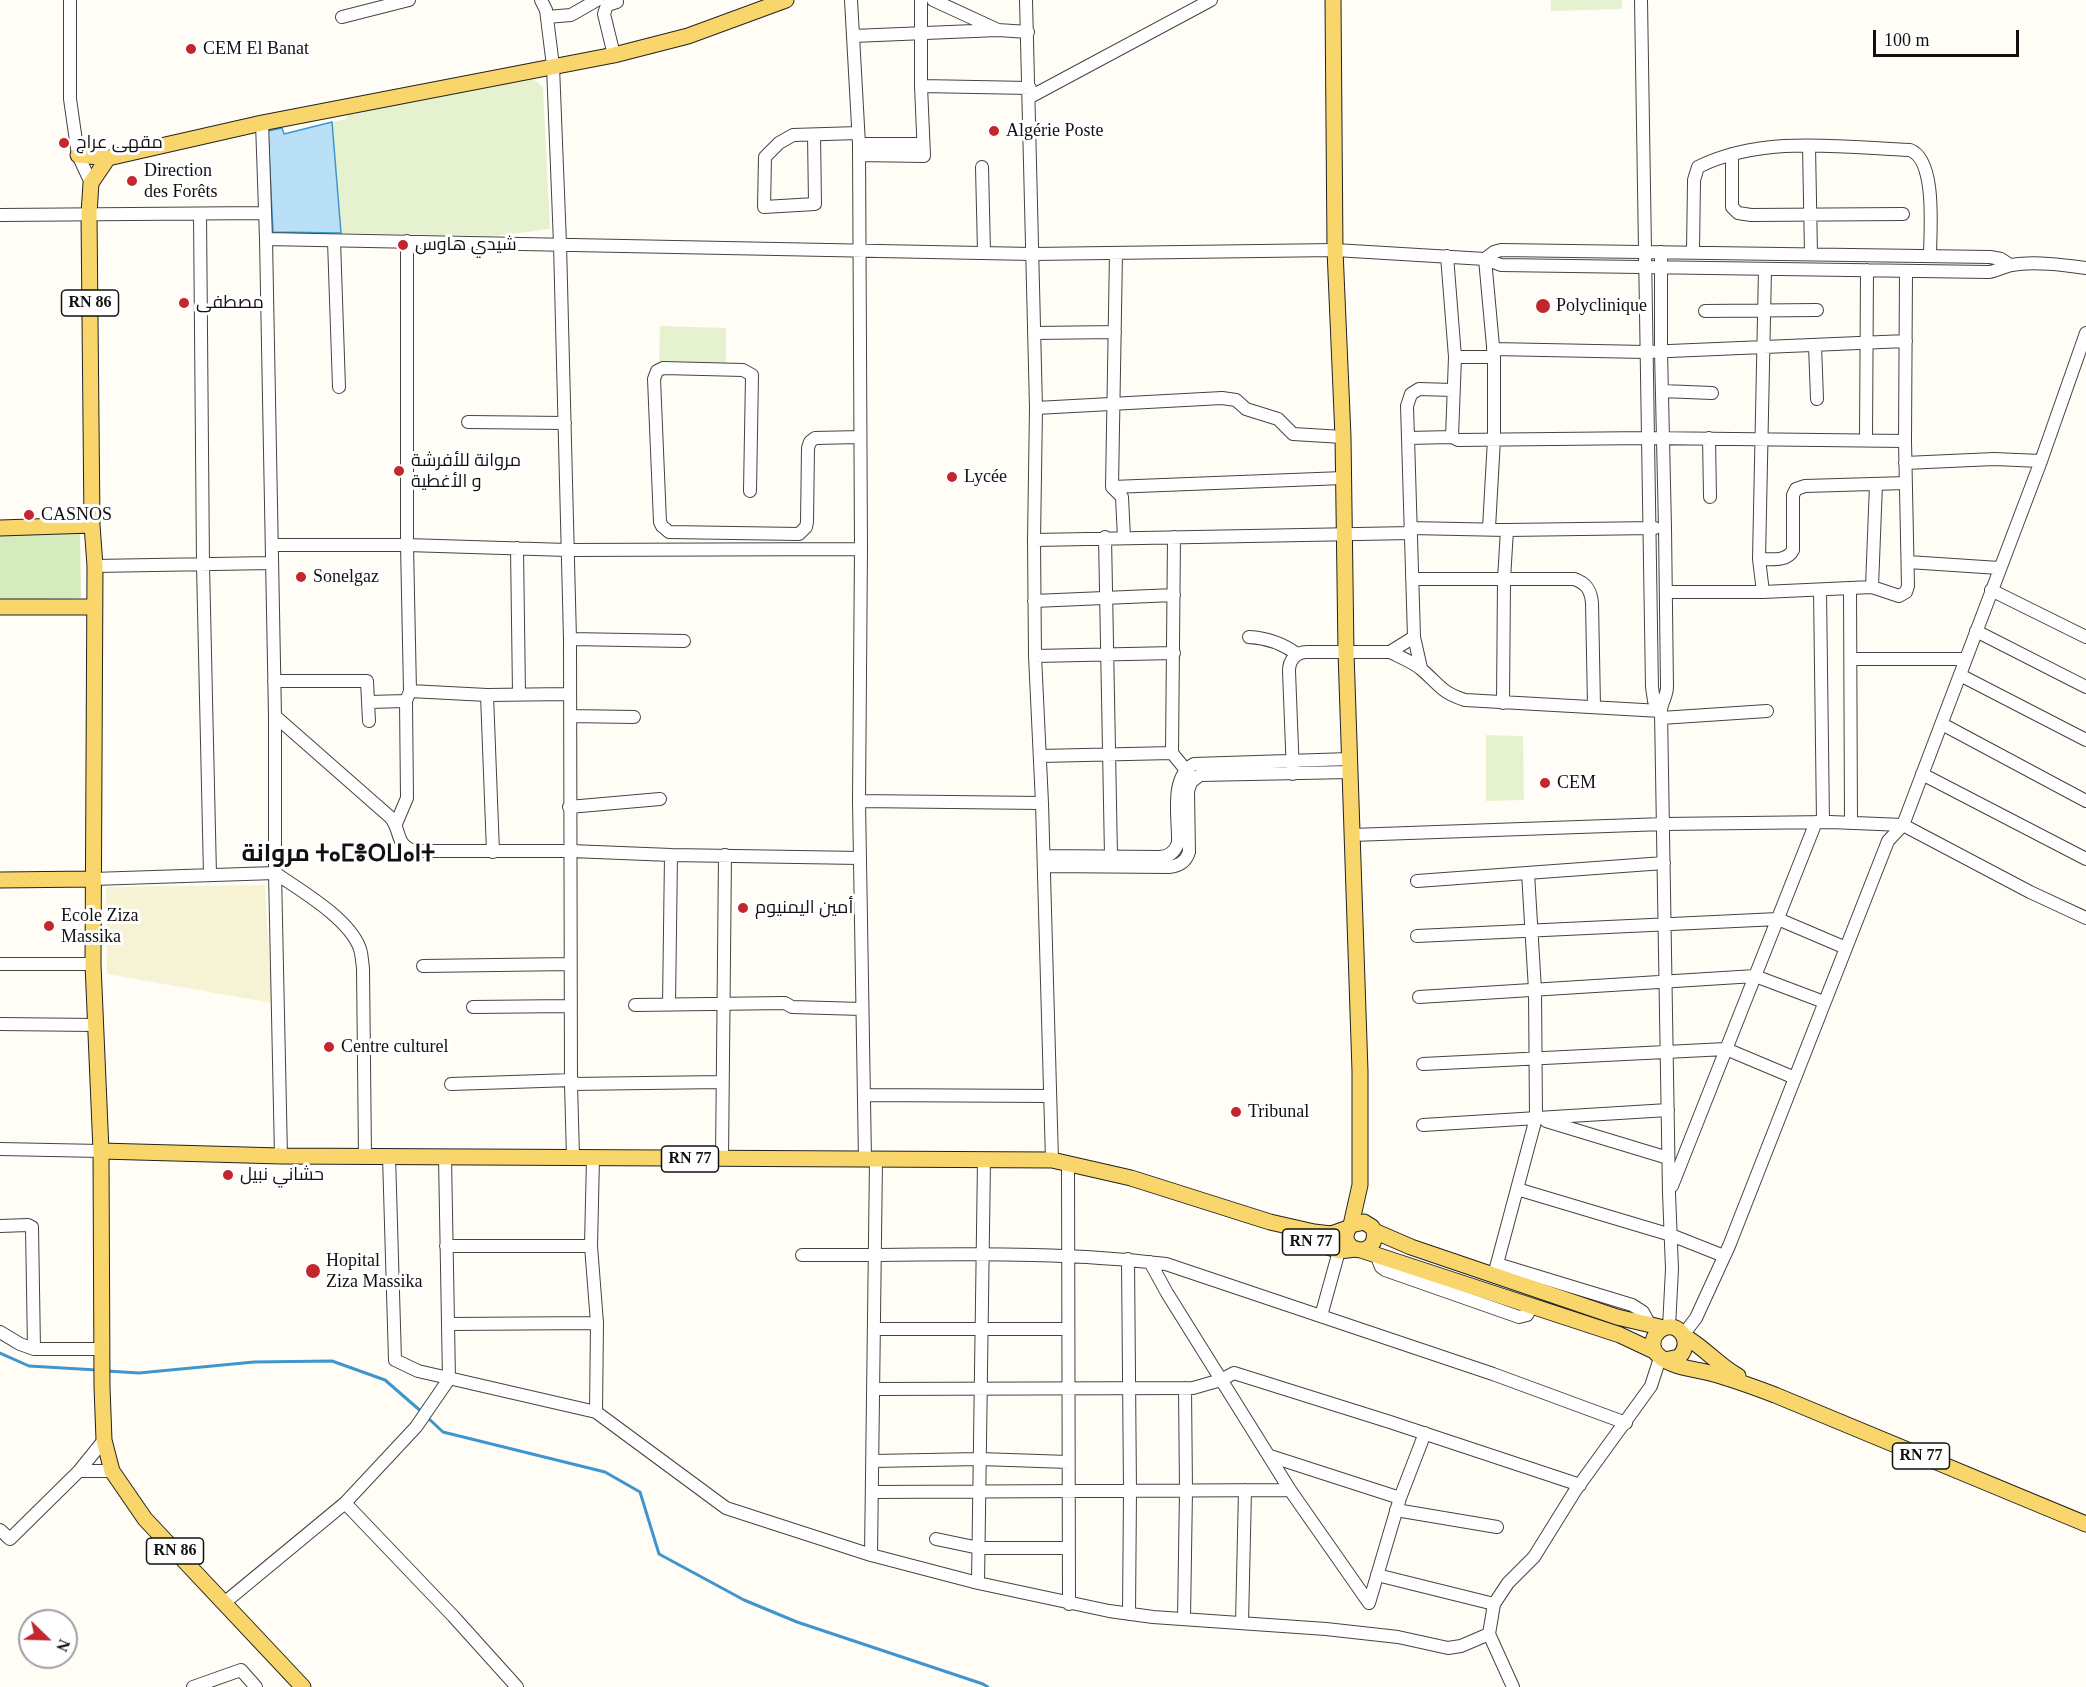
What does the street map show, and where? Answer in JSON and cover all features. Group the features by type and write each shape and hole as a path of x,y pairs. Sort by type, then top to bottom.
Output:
{"main road":[{"path":"78,155 108,158 262,123 614,55 688,36 786,0"},
{"path":"1332,0 1335,250 1360,1071 1360,1185 1350,1226 1346,1233 1347,1242 1359,1250 1372,1245 1375,1236 1360,1185"},
{"path":"91,183 108,158"},
{"name":"RN 86","path":"91,183 92,525 95,566 93,964 101,1151 104,1440 112,1472 145,1519 303,1687"},
{"path":"0,528 92,525"},
{"path":"0,607 94,607"},
{"path":"0,880 93,879"},
{"name":"RN 77","path":"101,1151 281,1156 1052,1160 1131,1178 1270,1221 1320,1233 1336,1233 1350,1226"},
{"name":"RN 77","path":"1270,1221 1311,1242 1339,1251 1359,1250 1630,1339 1660,1356 1756,1388 2086,1524"},
{"path":"1350,1226 1364,1222 1373,1229"},
{"name":"RN 77","path":"1373,1229 1402,1244 1496,1270 1617,1317 1672,1331 1700,1347 1725,1368 1756,1388"},
{"path":"1659,1331 1672,1331 1686,1343 1683,1353 1675,1360 1660,1356 1653,1340 1659,1331"}],"street":[{"path":"70,0 70,99 78,155 91,183"},
{"path":"342,17 409,0"},
{"path":"541,0 547,17 553,66 565,423 570,639 569,807 573,1157"},
{"path":"547,17 571,15 597,0"},
{"path":"851,0 858,144 861,549 859,801 862,1008 864,1095 871,1160 875,1255 871,1555"},
{"path":"814,135 815,204 764,207 765,157 779,143 793,135 814,135 858,144 923,144 921,0"},
{"path":"933,0 998,30"},
{"path":"1026,0 1036,408 1035,656 1044,861 1052,1160"},
{"path":"921,86 1030,92 1210,0"},
{"path":"1641,0 1652,687 1654,700 1661,712"},
{"path":"614,55 604,14 607,5 616,2"},
{"path":"853,36 998,30 1028,32"},
{"path":"262,123 272,545 275,873 281,1156"},
{"path":"1809,146 1811,254"},
{"path":"1692,252 1694,180 1698,167 1732,154 1757,148 1809,146 1917,152 1924,164 1930,187 1930,256"},
{"path":"1732,154 1732,207 1738,213 1751,215 1903,214"},
{"path":"982,167 984,252"},
{"path":"0,215 264,213"},
{"path":"200,214 203,565 210,876"},
{"path":"266,239 1032,254 1335,250 1485,259 1501,265 1989,272 2010,265"},
{"path":"333,241 339,387"},
{"path":"396,824 407,798 407,241"},
{"path":"1489,528 1494,439 1493,353 1485,259 1490,254 1501,250 1930,256 1995,258 2010,265 2061,265 2086,268"},
{"path":"1661,252 1667,692 1661,712 1672,1331 1696,1318 1724,1256 1888,841 1903,825 2041,461 2086,333"},
{"path":"1116,253 1112,487 1122,497 1124,538"},
{"path":"1447,256 1455,357 1452,437"},
{"path":"1763,592 1759,559 1765,268"},
{"path":"1866,441 1868,270"},
{"path":"1665,592 1763,592 1872,587 1899,596 1906,592 1908,562 1905,463 1906,271"},
{"path":"1705,311 1817,310"},
{"path":"1034,333 1115,332"},
{"path":"1455,357 1493,353 1646,352 1906,342"},
{"path":"1815,345 1817,399"},
{"path":"750,491 752,375 743,370 663,368 657,371 654,379 660,522 669,532 799,534 806,527 807,522 810,442 815,438 860,437"},
{"path":"1421,668 1414,637 1407,406 1411,394 1419,389 1453,390"},
{"path":"1662,391 1712,393"},
{"path":"1036,408 1222,398 1236,400 1246,409 1278,419 1293,435 1342,437"},
{"path":"468,422 565,423"},
{"path":"1408,438 1452,437 1458,440 1709,438 1905,441"},
{"path":"1709,438 1710,498"},
{"path":"1905,463 1994,459 2041,461"},
{"path":"1112,487 1343,478"},
{"path":"1759,559 1790,556 1793,550 1793,495 1796,489 1805,486 1906,483"},
{"path":"1872,587 1876,484"},
{"path":"1034,540 1489,528 1507,530 1665,528"},
{"path":"1503,703 1504,579 1507,530"},
{"path":"1105,537 1111,856"},
{"path":"1044,861 1169,867 1179,865 1187,857 1189,852 1189,774 1172,753 1174,537"},
{"path":"272,545 407,545 567,550 861,549"},
{"path":"517,548 519,694"},
{"path":"95,566 271,562"},
{"path":"1908,562 1999,568"},
{"path":"1412,579 1574,579 1586,585 1590,590 1592,603 1594,706"},
{"path":"1851,588 1851,823"},
{"path":"1669,1193 1778,919 1820,822 1820,590"},
{"path":"1991,590 2086,637"},
{"path":"1034,601 1174,595"},
{"path":"1976,631 2086,687"},
{"path":"1249,637 1259,637 1280,643 1297,654"},
{"path":"1390,652 1414,637"},
{"path":"570,639 684,641"},
{"path":"1293,774 1289,666 1297,654 1307,651 1390,652 1421,668 1450,696 1465,700 1594,706 1661,712 1767,711"},
{"path":"1035,656 1174,653"},
{"path":"1851,659 1966,659"},
{"path":"1960,675 2086,740"},
{"path":"274,681 367,681 369,721"},
{"path":"369,702 408,696 569,694"},
{"path":"488,695 493,852"},
{"path":"275,716 396,824 399,839 406,848 414,851 571,850 671,855 860,858"},
{"path":"570,716 634,717"},
{"path":"1942,724 2086,801"},
{"path":"1040,756 1172,753"},
{"path":"1044,861 1111,856 1164,857 1174,852 1178,843 1178,783 1198,763 1293,760 1350,765"},
{"path":"1189,774 1293,774 1350,765"},
{"path":"1922,774 2086,859"},
{"path":"569,807 660,800"},
{"path":"859,801 1042,803"},
{"path":"1352,835 1664,824 1820,822 1903,825 2030,892 2086,918"},
{"path":"669,1005 671,855"},
{"path":"722,1159 725,855"},
{"path":"1418,881 1664,862"},
{"path":"93,879 275,873 339,921 360,949 363,968 365,1156"},
{"path":"1496,1270 1536,1118 1535,990 1528,873"},
{"path":"1417,936 1778,919 1846,948"},
{"path":"0,964 93,964"},
{"path":"423,966 570,964"},
{"path":"1419,997 1755,976 1824,1002"},
{"path":"635,1005 785,1003 792,1007 862,1008"},
{"path":"473,1007 571,1006"},
{"path":"0,1024 95,1025"},
{"path":"1423,1064 1726,1049 1795,1078"},
{"path":"451,1084 722,1082"},
{"path":"864,1095 1050,1096"},
{"path":"1423,1125 1668,1110"},
{"path":"1536,1118 1668,1158"},
{"path":"0,1149 101,1151"},
{"path":"389,1156 395,1360 418,1371 596,1412 726,1508 871,1555 1069,1604 1129,1614 1398,1636 1448,1648 1461,1646 1489,1635"},
{"path":"224,1603 345,1503 416,1427 449,1379 445,1157"},
{"path":"593,1158 591,1246 597,1323 596,1412"},
{"path":"978,1583 984,1160"},
{"path":"1068,1163 1069,1604"},
{"path":"1517,1189 1671,1235 1724,1256"},
{"path":"0,1226 28,1225 32,1227 34,1349"},
{"path":"446,1246 591,1246"},
{"path":"1321,1316 1339,1251"},
{"path":"802,1255 1068,1256 1128,1259 1166,1264 1493,1374 1626,1423"},
{"path":"1128,1259 1129,1614"},
{"path":"1150,1262 1290,1490 1369,1604 1398,1504 1425,1433"},
{"path":"448,1324 597,1323"},
{"path":"874,1329 1068,1329"},
{"path":"0,1332 34,1349 102,1349"},
{"path":"1512,1687 1489,1635 1494,1604 1508,1583 1534,1557 1580,1485 1651,1386 1660,1356"},
{"path":"874,1389 1192,1388 1221,1380 1234,1373 1580,1485"},
{"path":"1184,1619 1185,1388"},
{"path":"0,1530 5,1540 79,1471 104,1440"},
{"path":"1270,1456 1398,1504 1497,1527"},
{"path":"873,1461 980,1459 1068,1462"},
{"path":"79,1471 112,1472"},
{"path":"1242,1623 1245,1490"},
{"path":"873,1492 1290,1490"},
{"path":"345,1503 517,1687"},
{"path":"936,1539 979,1548 1068,1548"},
{"path":"1377,1575 1494,1604"},
{"path":"193,1687 241,1670 256,1687"}],"shaded area":[{"path":"265,885 272,1003 107,974 106,887"}],"green space":[{"path":"1551,0 1622,0 1622,9 1551,11"},
{"path":"533,79 543,87 550,229 495,236 341,233 332,122 346,119 349,111"},
{"path":"660,326 726,328 726,364 659,365"},
{"path":"80,532 81,598 0,600 0,534"},
{"path":"1486,735 1523,736 1524,800 1486,801"}],"water":[{"path":"332,122 341,233 273,232 268,131 282,128 284,134"}],"waterway":[{"path":"0,1353 29,1366 97,1370"},
{"path":"107,1371 139,1373 254,1362 332,1361 385,1380 423,1413"},
{"path":"428,1418 443,1432 605,1472 640,1492 659,1554 744,1600 797,1622 988,1687"}],"place":[{"name":"CEM El Banat","path":"191,49"},
{"name":"Algérie Poste","path":"994,131"},
{"name":"مقهى عراج","path":"64,143"},
{"name":"Direction des Forêts","path":"132,181"},
{"name":"شيدي هاوس","path":"403,245"},
{"name":"مصطفى","path":"184,303"},
{"name":"Polyclinique","path":"1543,306"},
{"name":"مروانة للأفرشة و الأغطية","path":"399,471"},
{"name":"Lycée","path":"952,477"},
{"name":"CASNOS","path":"29,515"},
{"name":"Sonelgaz","path":"301,577"},
{"name":"CEM","path":"1545,783"},
{"name":"أمين اليمنيوم","path":"743,908"},
{"name":"Ecole Ziza Massika","path":"49,926"},
{"name":"Centre culturel","path":"329,1047"},
{"name":"Tribunal","path":"1236,1112"},
{"name":"حشاني نبيل","path":"228,1175"},
{"name":"Hopital Ziza Massika","path":"313,1271"}],"district":[{"name":"مروانة ⵜⴰⵎⴻⵔⵡⴰⵏⵜ","path":"338,855"}]}
